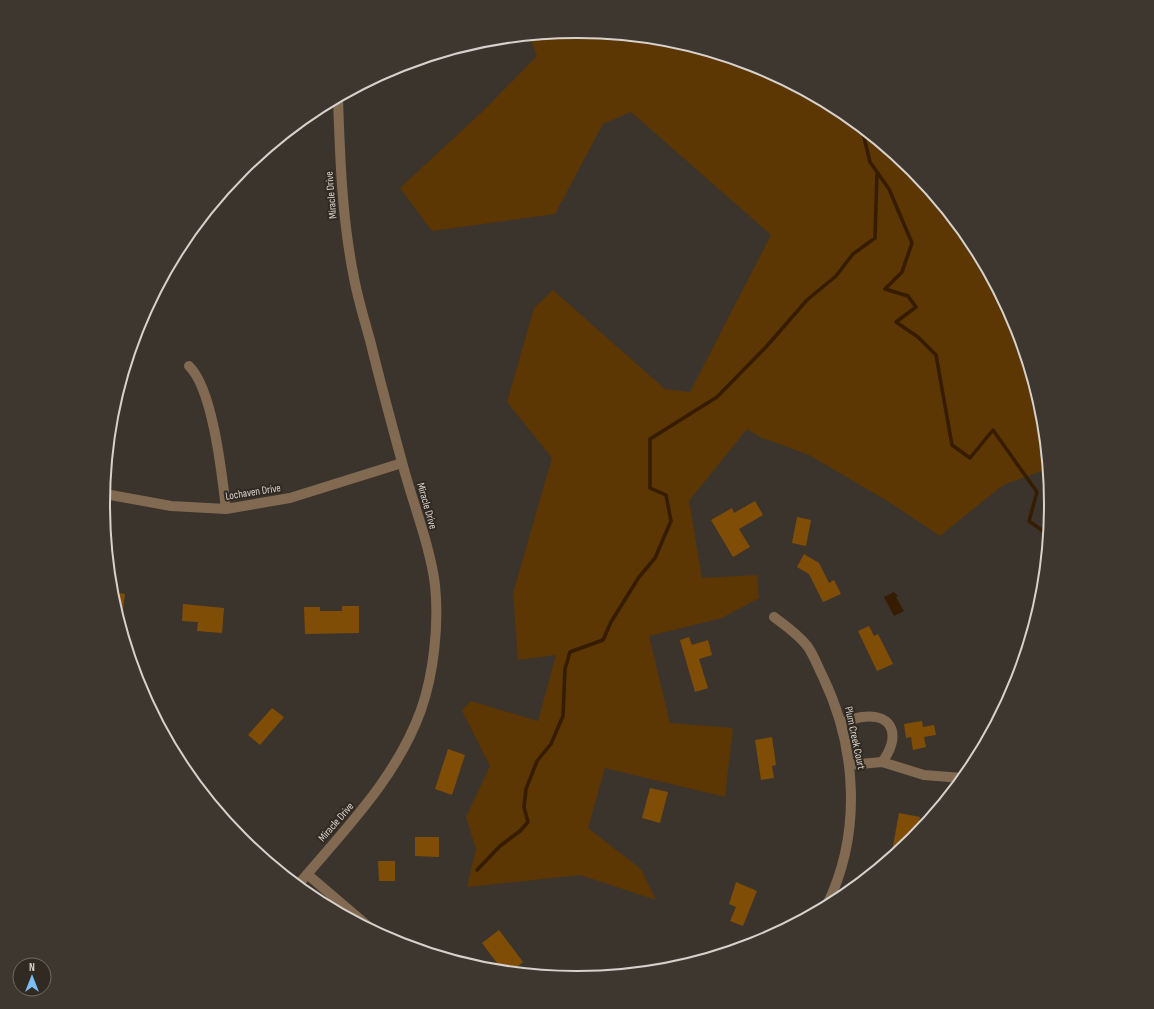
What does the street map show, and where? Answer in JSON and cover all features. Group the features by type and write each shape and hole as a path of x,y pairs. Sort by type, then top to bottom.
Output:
{"street":[{"name":"Miracle Drive","path":"301,881 375,795 392,769 421,710 430,678 435,644 435,585 429,556 402,463 354,279 343,206 338,104"},
{"path":"189,366 196,372 210,413 223,476 226,509"},
{"name":"Lochaven Drive","path":"110,495 171,506 226,509 290,498 402,463"},
{"name":"Plum Creek Court","path":"774,617 800,637 809,648 835,702 841,723 849,765 851,815 845,852 833,894"},
{"path":"841,723 861,717 874,717 884,720 889,724 893,730 893,745 882,762"},
{"path":"849,765 882,762 924,775 955,777"},
{"path":"307,874 354,914"}],"shaded area":[{"path":"577,38 638,42 698,54 727,63 783,86 810,100 861,134 885,154 928,197 965,245 981,271 1008,326 1019,355 1035,413 1040,444 1043,471 1003,485 940,536 889,502 809,455 760,437 747,429 689,501 702,578 757,575 759,598 722,618 649,636 670,723 733,728 725,797 605,768 588,828 641,869 656,900 580,875 467,887 476,849 466,817 490,766 462,711 471,701 538,721 556,655 518,660 513,593 552,458 507,402 534,308 553,290 665,389 690,392 771,235 631,112 603,124 555,214 432,231 400,188 483,111 537,56 531,41"},
{"path":"894,592 898,596 896,597 904,611 894,616 884,597"}],"building":[{"path":"755,501 763,515 739,529 750,547 733,557 711,520 732,508 734,513"},
{"path":"797,517 811,520 806,546 792,543"},
{"path":"804,554 819,563 829,583 834,580 841,594 823,602 809,574 797,567"},
{"path":"119,593 125,594 123,612"},
{"path":"183,604 224,608 222,633 197,631 198,622 182,621"},
{"path":"342,606 359,606 359,633 305,634 304,607 320,607 320,611 342,611"},
{"path":"869,626 874,636 878,634 893,664 877,671 858,631"},
{"path":"689,637 692,645 708,640 712,655 699,659 708,688 695,692 680,640"},
{"path":"272,708 284,717 260,745 248,735"},
{"path":"922,721 923,727 934,725 936,735 924,737 926,747 913,750 911,737 906,738 904,724"},
{"path":"772,737 776,765 772,766 774,778 761,780 755,740"},
{"path":"448,749 465,755 452,795 435,789"},
{"path":"650,788 668,792 660,823 642,818"},
{"path":"899,813 920,817 919,821 893,848"},
{"path":"415,837 439,837 439,857 415,856"},
{"path":"378,861 395,861 395,881 379,881"},
{"path":"736,882 757,891 743,926 730,921 736,907 729,904"},
{"path":"499,930 523,962 517,967 498,964 482,943"}],"waterway":[{"path":"864,136 870,162 889,189 912,243 902,272 885,289 908,296 916,307 896,322 918,337 936,355 952,445 970,458 993,430 1037,492 1029,521 1043,531"},
{"path":"477,870 500,846 520,831 528,822 524,807 526,789 537,761 551,744 563,716 565,669 570,652 603,640 611,622 639,577 655,558 671,521 666,495 650,488 650,439 717,397 766,347 807,300 836,276 853,254 875,238 877,172"}]}
